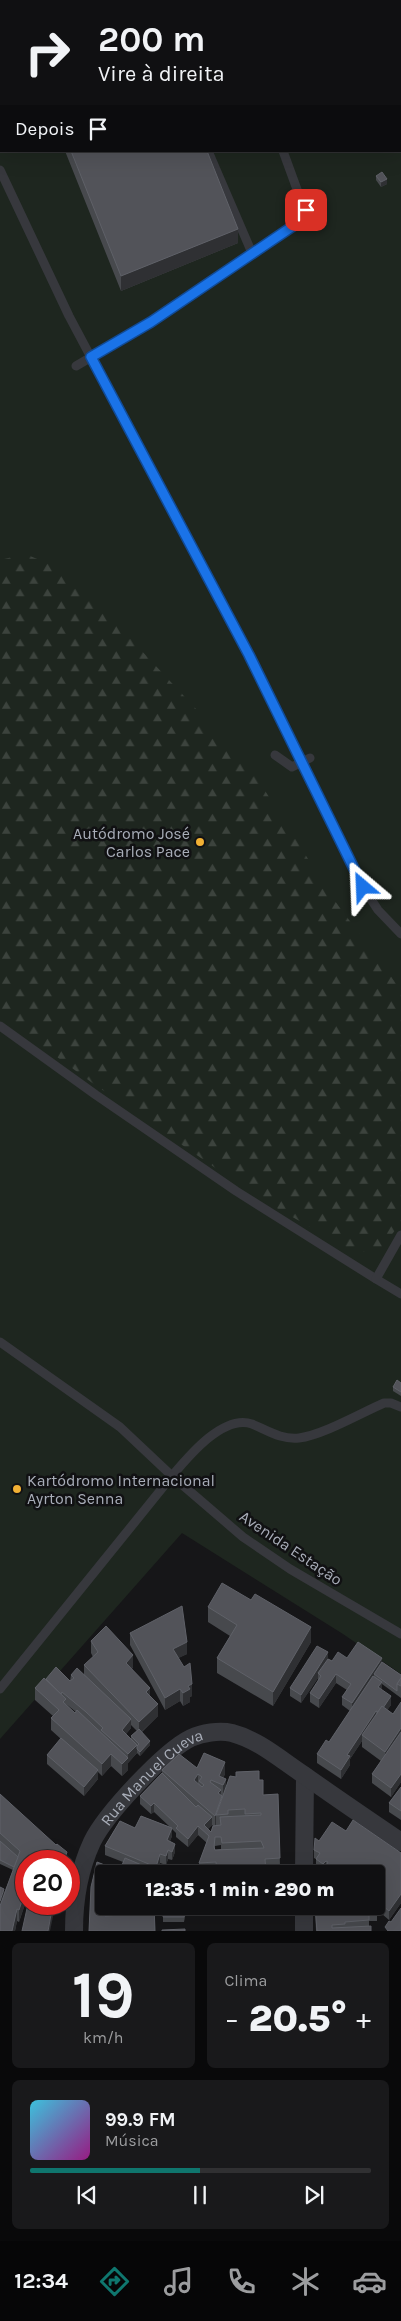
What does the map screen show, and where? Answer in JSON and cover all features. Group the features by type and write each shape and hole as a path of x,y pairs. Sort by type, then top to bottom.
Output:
{"street":[{"name":"Rua Manuel Cueva","path":"74,1931 74,1904 82,1873 92,1843 107,1817 169,1753 190,1738 208,1733 230,1733 258,1744 401,1842"},
{"path":"304,1865 305,1776"},
{"path":"304,1915 304,1931"}],"lane":[{"path":"208,152 252,253"},
{"path":"76,366 151,322 299,222 306,214 284,152"},
{"path":"0,170 69,316 305,760 363,887 378,910 401,934"},
{"path":"275,756 289,766 305,760"},
{"path":"0,1026 96,1096 236,1191 401,1294"},
{"path":"376,1279 401,1235"},
{"name":"Avenida Estação","path":"0,1342 120,1427 172,1476 243,1537 290,1569 401,1634"},
{"path":"0,1689 172,1476 194,1451 230,1425 249,1423 284,1437 300,1438 310,1436 384,1403 391,1402 401,1407"}],"green space":[{"name":"Autódromo José Carlos Pace","path":"0,152 401,152 401,1674 343,1634 182,1533 0,1739"},
{"path":"25,554 57,567 82,587 226,741 257,778 332,897 401,990 401,1223 380,1249 361,1252 347,1248 259,1198 91,1082 0,1015 0,560"}],"building":[{"path":"71,152 207,152 238,229 121,276"},
{"path":"382,172 387,179 381,182 376,176"},
{"path":"397,1380 401,1383 401,1392 393,1387"},
{"path":"222,1583 251,1600 255,1594 311,1627 273,1692 217,1658 237,1625 208,1607"},
{"path":"182,1606 187,1642 173,1649 184,1667 190,1663 192,1684 188,1686 190,1689 183,1693 180,1689 165,1698 130,1633"},
{"path":"106,1626 133,1655 126,1663 150,1688 146,1692 158,1704 139,1722 84,1665 98,1652 91,1641"},
{"path":"358,1642 382,1658 352,1703 342,1697 351,1684 336,1674 319,1699 310,1693 321,1676 318,1673 328,1659 332,1661 338,1652 347,1658"},
{"path":"317,1646 328,1652 301,1695 290,1688"},
{"path":"382,1662 401,1675 397,1684 397,1691 374,1674"},
{"path":"56,1667 70,1681 74,1678 71,1675 77,1668 131,1719 122,1730 137,1745 128,1754 101,1730 103,1728 86,1712 62,1692 61,1694 46,1679"},
{"path":"373,1676 382,1682 378,1687 391,1696 383,1708 382,1706 378,1712 376,1711 347,1755 350,1756 341,1770 317,1754 326,1740 329,1742"},
{"path":"44,1678 66,1699 63,1702 75,1713 77,1710 128,1758 122,1764 111,1754 102,1764 51,1718 59,1710 35,1688"},
{"path":"401,1678 401,1686 397,1684"},
{"path":"401,1702 401,1728 385,1752 362,1735 382,1706 393,1714"},
{"path":"139,1729 150,1741 140,1752 137,1749 139,1744 131,1736"},
{"path":"401,1732 401,1774 391,1788 372,1774"},
{"path":"61,1738 98,1770 84,1787 47,1755"},
{"path":"204,1753 225,1762 219,1776 226,1779 223,1785 211,1780 210,1782 221,1790 218,1793 222,1796 215,1816 162,1770 179,1754 197,1768","holes":["198,1774 202,1777 199,1781 204,1785 202,1787 194,1780"]},
{"path":"259,1771 259,1780 263,1780 263,1795 278,1794 280,1858 265,1859 265,1865 216,1865 216,1862 199,1863 209,1836 198,1826 188,1839 176,1828 178,1826 154,1803 151,1806 140,1796 162,1773 196,1807 198,1805 212,1817 204,1825 211,1832 213,1826 221,1825 220,1817 261,1815 261,1813 245,1814 245,1809 228,1810 228,1814 216,1815 230,1776 236,1777 236,1772","holes":["215,1837 221,1837 222,1843 261,1841 264,1848 215,1850"]},
{"path":"401,1787 401,1811 389,1803"},
{"path":"0,1794 56,1845 64,1850 19,1850 0,1833"},
{"path":"141,1816 172,1828 167,1840 175,1844 172,1852 168,1850 166,1856 160,1854 157,1865 151,1865 105,1846 120,1821 135,1828"},
{"path":"353,1820 401,1853 401,1894 389,1911 385,1908 385,1865 326,1865 328,1862 326,1861 323,1864 316,1859 320,1853 314,1850 315,1838 319,1841 332,1822 346,1831"},
{"path":"0,1841 15,1854 15,1864 14,1867 0,1860"},
{"path":"125,1858 142,1865 122,1865"},
{"path":"15,1865 16,1915 12,1931 0,1931 0,1906"},
{"path":"95,1870 95,1915 154,1915 155,1931 89,1931 91,1887"},
{"path":"0,1887 4,1889 0,1901"},
{"path":"401,1908 401,1931 388,1931 385,1927"},
{"path":"26,1915 51,1915 48,1931 22,1931"},
{"path":"163,1915 184,1915 184,1917 163,1917"},
{"path":"316,1915 369,1915 369,1920 345,1922 345,1924 332,1925 332,1928 371,1926 371,1931 317,1931"},
{"path":"185,1929 185,1931 162,1931 162,1930"}],"place":[{"name":"Autódromo José Carlos Pace","path":"200,842"},
{"name":"Kartódromo Internacional Ayrton Senna","path":"17,1489"}],"route":[{"path":"306,210 304,218 299,222 151,322 91,357 249,655 363,887"}]}
